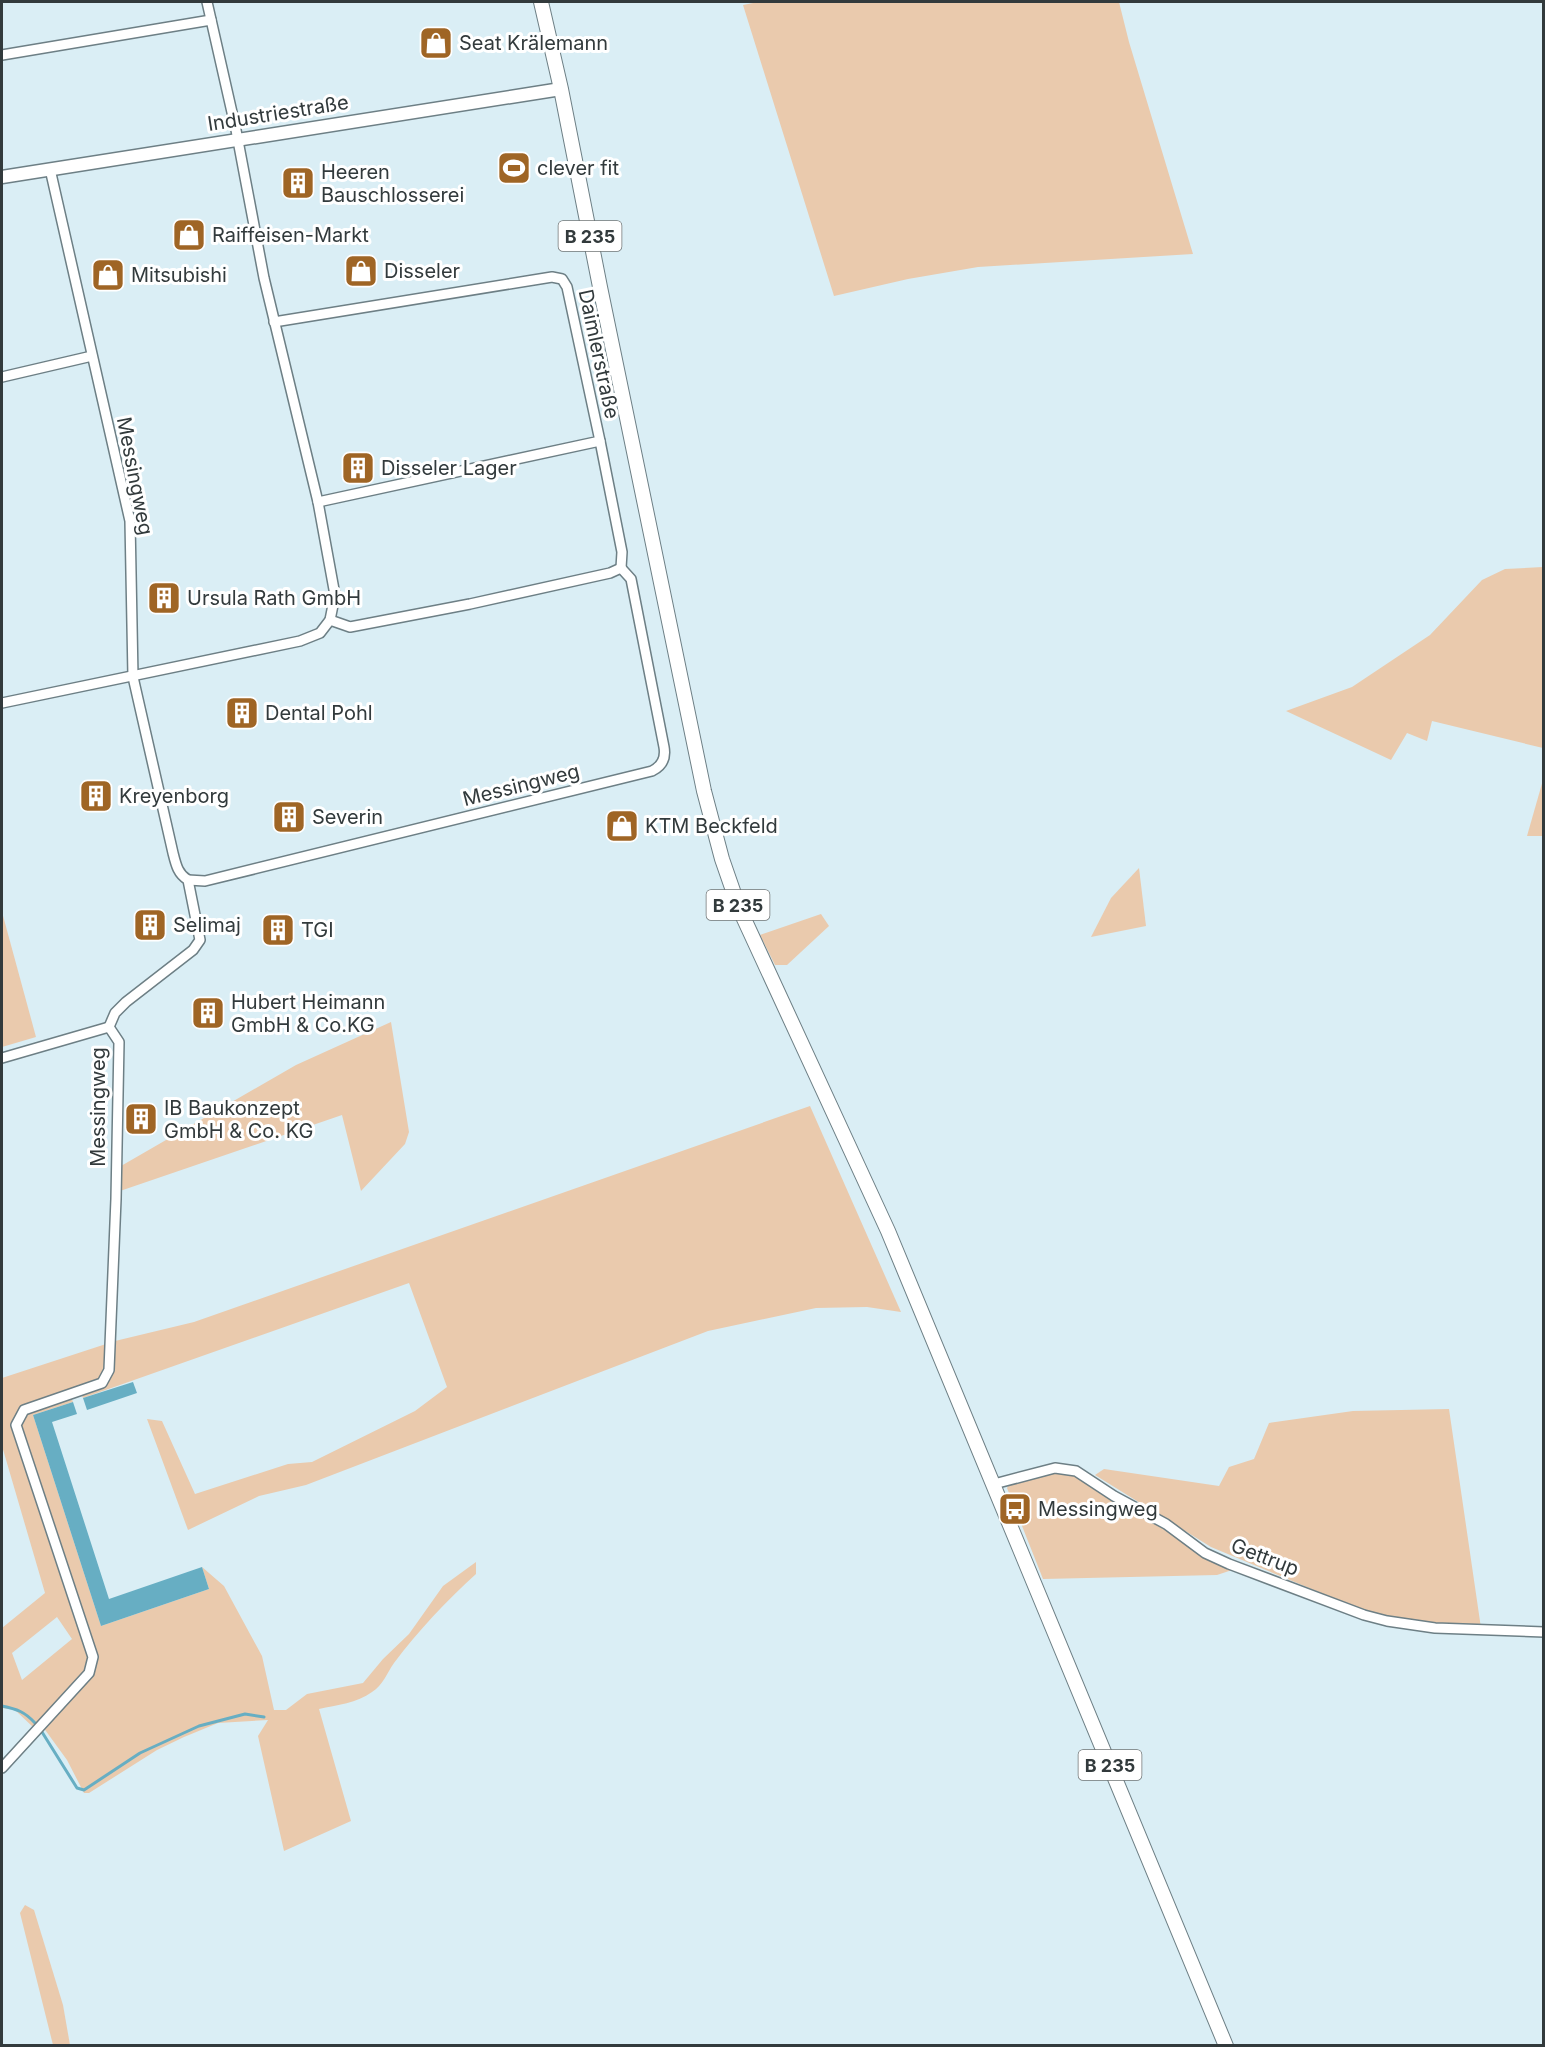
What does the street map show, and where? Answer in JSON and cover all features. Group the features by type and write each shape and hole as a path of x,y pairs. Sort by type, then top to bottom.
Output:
{"main road":[{"name":"B 235","path":"541,2 561,89 699,767 722,859 750,933 888,1231 1226,2046"}],"street":[{"path":"2,703 300,641 320,633 330,620 335,595 318,502 274,322 248,202 238,139 207,2"},
{"path":"2,56 211,20"},
{"name":"Industriestraße","path":"2,177 561,89"},
{"name":"Messingweg","path":"50,169 129,521 133,677 173,853 182,876 188,880 205,881 658,768 664,759 664,747 631,579 621,568"},
{"name":"Daimlerstraße","path":"274,322 552,277 559,278 567,286 622,552 621,568"},
{"path":"2,377 92,356"},
{"name":"Daimlerstraße","path":"318,502 600,441"},
{"path":"330,620 350,627 482,602 610,573 621,568"},
{"name":"Messingweg","path":"2,1768 89,1673 93,1657 16,1425 24,1410 102,1383 109,1370 119,1042 109,1027 115,1013 126,1002 197,946 200,934 188,880"},
{"path":"2,1058 109,1027"},
{"name":"Gettrup","path":"994,1484 1043,1470 1066,1468 1086,1477 1114,1496 1166,1524 1205,1552 1348,1610 1387,1621 1427,1627 1514,1633 1544,1632"}],"shaded area":[{"path":"758,2 1119,2 1193,254 978,267 908,279 834,296 743,5"},
{"path":"1543,567 1543,748 1432,721 1427,741 1407,733 1391,760 1286,711 1352,687 1430,635 1482,580 1505,569"},
{"path":"1543,780 1543,836 1527,836"},
{"path":"1139,868 1146,926 1091,937 1111,898"},
{"path":"2,912 36,1037 2,1047"},
{"path":"821,914 829,926 787,965 775,965 760,935"},
{"path":"391,1022 409,1132 405,1144 361,1191 342,1115 120,1191 121,1166 296,1065"},
{"path":"810,1106 901,1312 867,1307 816,1308 708,1331 306,1485 259,1496 188,1530 147,1419 162,1421 195,1494 288,1464 312,1462 415,1411 447,1387 409,1283 83,1398 81,1394 105,1386 114,1371 115,1341 194,1322"},
{"path":"106,1344 104,1369 99,1379 22,1405 12,1424 89,1656 86,1671 33,1727 15,1710 2,1708 2,1628 45,1593 2,1446 2,1378","holes":["57,1617 72,1639 22,1680 12,1653"]},
{"path":"71,1397 73,1402 33,1415 101,1626 209,1589 202,1567 224,1586 262,1656 274,1710 286,1710 307,1694 363,1683 383,1659 409,1634 443,1586 476,1562 476,1574 423,1628 376,1689 353,1701 319,1709 351,1821 284,1851 258,1736 268,1720 218,1723 157,1750 89,1793 84,1793 67,1760 43,1727 97,1657 20,1425 27,1412"},
{"path":"1449,1409 1481,1628 1397,1619 1369,1613 1211,1547 1095,1475 1104,1469 1219,1486 1229,1467 1254,1459 1269,1423 1353,1411"},
{"path":"1048,1472 1075,1474 1184,1542 1235,1569 1217,1575 1043,1579 1007,1488 1011,1481"},
{"path":"25,1905 34,1910 63,2005 70,2045 53,2045 20,1913"}],"water":[{"path":"133,1382 137,1393 87,1410 83,1398"},
{"path":"73,1402 77,1414 52,1422 109,1599 202,1567 209,1589 101,1626 33,1415"}],"waterway":[{"path":"2,1706 28,1716 35,1723"},
{"path":"42,1732 77,1788 84,1790 140,1753 199,1726 245,1714 264,1717"}],"place":[{"name":"Seat Krälemann","path":"436,43"},
{"name":"clever fit","path":"514,168"},
{"name":"Heeren Bauschlosserei","path":"298,183"},
{"name":"Raiffeisen-Markt","path":"189,235"},
{"name":"Disseler","path":"361,271"},
{"name":"Mitsubishi","path":"108,275"},
{"name":"Disseler Lager","path":"358,468"},
{"name":"Ursula Rath GmbH","path":"164,598"},
{"name":"Dental Pohl","path":"242,713"},
{"name":"Kreyenborg","path":"96,796"},
{"name":"Severin","path":"289,817"},
{"name":"KTM Beckfeld","path":"622,826"},
{"name":"Selimaj","path":"150,925"},
{"name":"TGI","path":"278,930"},
{"name":"Hubert Heimann GmbH & Co.KG","path":"208,1013"},
{"name":"IB Baukonzept GmbH & Co. KG","path":"141,1119"},
{"name":"Messingweg","path":"1015,1509"}]}
